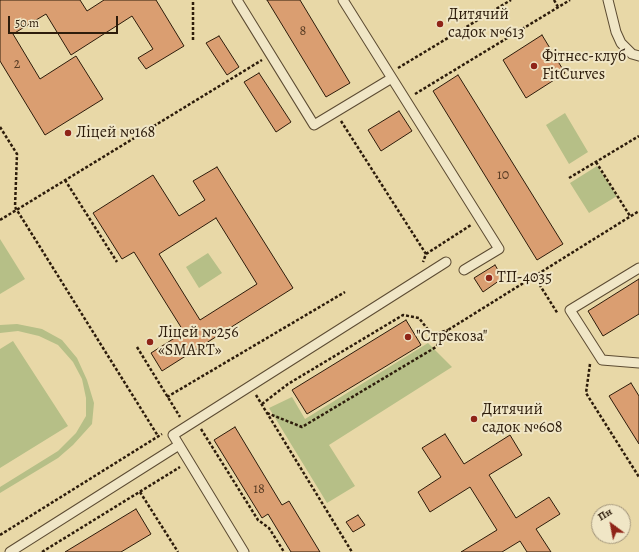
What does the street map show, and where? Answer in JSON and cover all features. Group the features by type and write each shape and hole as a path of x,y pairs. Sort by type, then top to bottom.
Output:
{"lane":[{"path":"237,0 314,125 390,76"},
{"path":"343,0 499,249 464,270"},
{"path":"608,0 616,32 622,43 632,54 639,56"},
{"path":"243,552 173,435 446,262"},
{"path":"639,268 570,310 602,360 639,363"},
{"path":"10,552 179,445"}],"path":[{"path":"193,0 193,40"},
{"path":"390,76 511,0"},
{"path":"554,0 558,7"},
{"path":"406,100 570,0"},
{"path":"0,220 271,54"},
{"path":"336,112 426,254"},
{"path":"0,127 17,154 15,207 158,436"},
{"path":"569,178 639,136"},
{"path":"596,162 630,216"},
{"path":"65,180 117,262"},
{"path":"262,404 288,384 403,315 419,318 432,335 448,330 639,211"},
{"path":"422,266 426,254 481,220"},
{"path":"534,276 558,314"},
{"path":"167,397 345,292"},
{"path":"268,413 302,427 436,347 448,330"},
{"path":"137,347 182,421 192,415 258,520 268,528 284,552"},
{"path":"587,360 591,366 586,393 639,477"},
{"path":"251,386 352,552"},
{"path":"0,536 164,432"},
{"path":"42,552 188,461"},
{"path":"140,491 178,552"}],"green space":[{"path":"565,113 588,152 569,164 546,125"},
{"path":"597,166 617,196 589,213 570,183"},
{"path":"0,239 25,279 0,294"},
{"path":"208,253 222,273 199,288 186,267"},
{"path":"17,324 42,329 62,340 77,358 87,380 94,403 92,424 73,445 58,458 0,493 0,487 58,451 76,433 86,416 86,398 82,379 73,362 58,345 39,336 18,331 0,333 0,325"},
{"path":"13,341 68,426 0,468 0,349"},
{"path":"428,343 452,367 329,445 355,486 327,503 269,408 292,397 305,419"}],"building":[{"path":"0,0 80,0 87,11 104,0 156,0 184,46 146,69 138,58 153,49 132,16 71,55 46,14 13,34 40,79 76,56 103,99 45,135 0,61"},
{"path":"267,0 300,0 350,83 326,97"},
{"name":"Фітнес-клуб FitCurves","path":"542,35 565,73 526,98 503,60"},
{"path":"219,36 239,67 227,75 206,43"},
{"path":"259,73 291,122 276,132 244,82"},
{"path":"458,75 563,244 537,260 433,91"},
{"path":"399,111 412,131 381,151 368,130"},
{"path":"217,167 293,288 162,371 151,353 184,332 134,252 122,259 93,213 153,175 179,216 205,200 193,181","holes":["216,218 257,284 200,320 159,254"]},
{"name":"ТП-4035","path":"495,265 503,278 483,292 474,278"},
{"path":"639,279 639,314 603,336 588,311"},
{"path":"406,320 421,345 307,414 292,390"},
{"path":"631,383 639,396 639,444 609,396"},
{"path":"235,427 282,505 289,501 320,552 291,552 268,514 262,518 214,440"},
{"path":"445,434 464,464 510,435 522,455 489,475 516,518 549,497 560,514 536,529 551,552 527,552 520,541 502,552 461,552 497,530 470,487 430,512 418,492 441,477 422,448"},
{"path":"136,509 151,534 121,552 65,552"},
{"path":"358,515 365,525 353,532 346,522"}],"place":[{"name":"Дитячий садок №613","path":"440,24"},
{"name":"Фітнес-клуб FitCurves","path":"534,66"},
{"name":"Ліцей №168","path":"68,133"},
{"name":"ТП-4035","path":"489,278"},
{"name":"\"Стрекоза\"","path":"408,337"},
{"name":"Ліцей №256 «SMART»","path":"150,342"},
{"name":"Дитячий садок №608","path":"474,419"}]}
